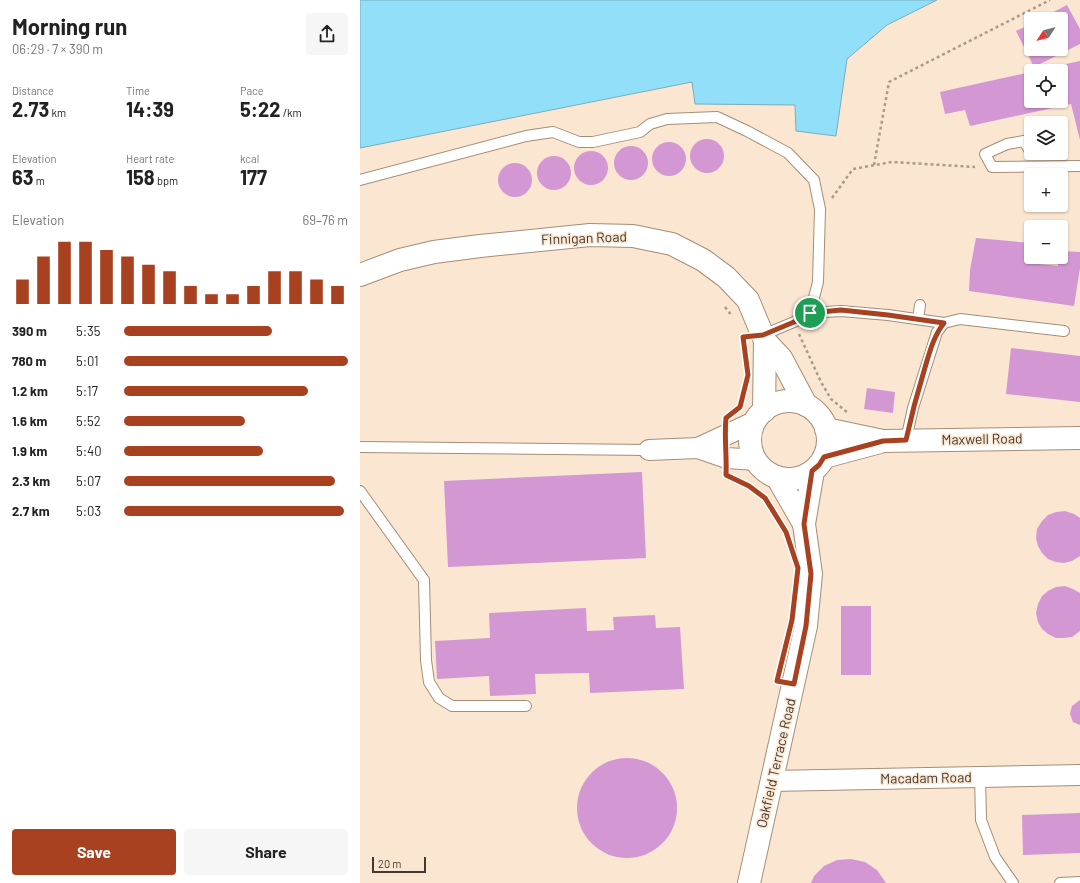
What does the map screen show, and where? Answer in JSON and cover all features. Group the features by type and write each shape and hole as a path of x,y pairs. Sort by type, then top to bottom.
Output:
{"street":[{"name":"Finnigan Road","path":"360,275 400,260 434,252 590,235 633,236 672,244 703,260 726,277 748,300 764,338 781,358 806,405"},
{"name":"Finnigan Road","path":"760,416 764,338"},
{"path":"698,448 760,416 774,405 784,402 796,402 806,405 815,411 822,419 826,429 828,443 818,464 802,477 789,479 777,477 762,467 756,460 750,440 752,430 760,416"},
{"name":"Maxwell Road","path":"826,429 883,441 1080,438"},
{"name":"Maxwell Road","path":"818,464 883,441"},
{"path":"649,450 698,448 727,458 756,460"},
{"name":"Oakfield Terrace Road","path":"749,883 806,626 811,574 804,524 818,464"},
{"name":"Oakfield Terrace Road","path":"777,477 804,524"},
{"name":"Macadam Road","path":"771,781 980,776 1080,776"}],"lane":[{"path":"360,180 526,136 553,132 578,142 593,142 640,132 650,124 667,119 717,117 788,153 814,180 820,209 818,282 810,313"},
{"path":"1024,141 1007,144 985,154 992,167 1080,166"},
{"path":"1036,160 1040,167"},
{"path":"918,319 920,305"},
{"path":"764,338 810,313 841,310 944,323 960,319 1064,331"},
{"path":"906,440 913,408 927,360 937,332 944,323"},
{"path":"360,447 649,450"},
{"path":"360,491 424,580 426,660 429,682 439,698 452,706 526,706"},
{"path":"980,776 981,820 995,857 1013,883"},
{"path":"1060,883 1080,882"}],"path":[{"path":"874,165 889,82 1050,0"},
{"path":"820,209 833,198 853,169 892,162 992,167"},
{"path":"721,302 736,321"},
{"path":"794,322 821,382 831,399 851,416"},
{"path":"736,411 740,407 743,394"},
{"path":"727,458 726,475 749,486 765,498 769,505"}],"water":[{"path":"360,0 937,0 887,25 847,59 836,136 796,131 795,105 695,104 692,82 360,148"}],"building":[{"path":"1067,5 1080,29 1080,44 1068,50 1068,12 1054,12"},
{"path":"1024,27 1024,47 1016,31"},
{"path":"1028,56 1056,56 1040,64 1032,64"},
{"path":"1080,61 1080,140 1071,104 1068,105 1068,64 1066,64"},
{"path":"1024,74 1024,108 1053,108 970,126 965,110 945,114 940,92"},
{"path":"704,139 710,139 719,144 723,150 723,162 719,168 710,173 704,173 695,168 690,159 690,153 695,144"},
{"path":"666,142 672,142 681,147 685,153 685,165 681,171 672,176 666,176 657,171 652,162 652,156 657,147"},
{"path":"628,146 634,146 643,151 647,157 647,169 643,175 634,180 628,180 619,175 614,166 614,160 619,151"},
{"path":"588,151 594,151 603,156 607,162 607,174 603,180 594,185 588,185 579,180 574,171 574,165 579,156"},
{"path":"551,156 557,156 566,161 570,167 570,179 566,185 557,190 551,190 542,185 537,176 537,170 542,161"},
{"path":"512,163 518,163 527,168 531,174 531,186 527,192 518,197 512,197 503,192 498,183 498,177 503,168"},
{"path":"976,238 1024,242 1024,264 1058,266 1058,264 1068,264 1068,251 1080,252 1080,268 1074,306 969,291 970,270"},
{"path":"1011,348 1080,356 1080,402 1006,394"},
{"path":"867,388 895,392 893,413 864,409"},
{"path":"642,472 646,558 448,567 444,481"},
{"path":"1065,511 1080,518 1080,556 1072,561 1064,563 1048,559 1038,546 1036,538 1037,529 1048,515"},
{"path":"1065,586 1080,593 1080,631 1072,637 1056,638 1042,629 1038,622 1036,613 1042,596 1056,587"},
{"path":"841,606 871,606 871,675 841,675"},
{"path":"586,608 587,631 614,630 613,617 655,615 656,628 680,627 684,689 590,693 589,673 535,674 536,694 490,696 489,676 437,679 435,641 490,638 489,613"},
{"path":"1080,700 1080,725 1073,722 1070,714 1072,706"},
{"path":"627,758 646,761 663,772 674,789 677,808 674,827 663,844 646,855 627,858 608,855 591,844 580,827 577,808 580,789 591,772 608,761"},
{"path":"1080,813 1080,853 1023,855 1022,815"},
{"path":"851,859 865,862 877,870 886,883 811,883 814,876 824,866 837,860"}],"route":[{"path":"841,310 944,323 937,332 927,360 913,408 906,440 883,441 824,457 819,465 812,471 804,524 811,574 806,626 794,684 777,681 792,620 798,568 786,532 765,498 749,486 726,475 727,458 724,436 726,418 740,407 748,375 744,354 743,337 763,335 794,322 810,313 841,310"}]}
